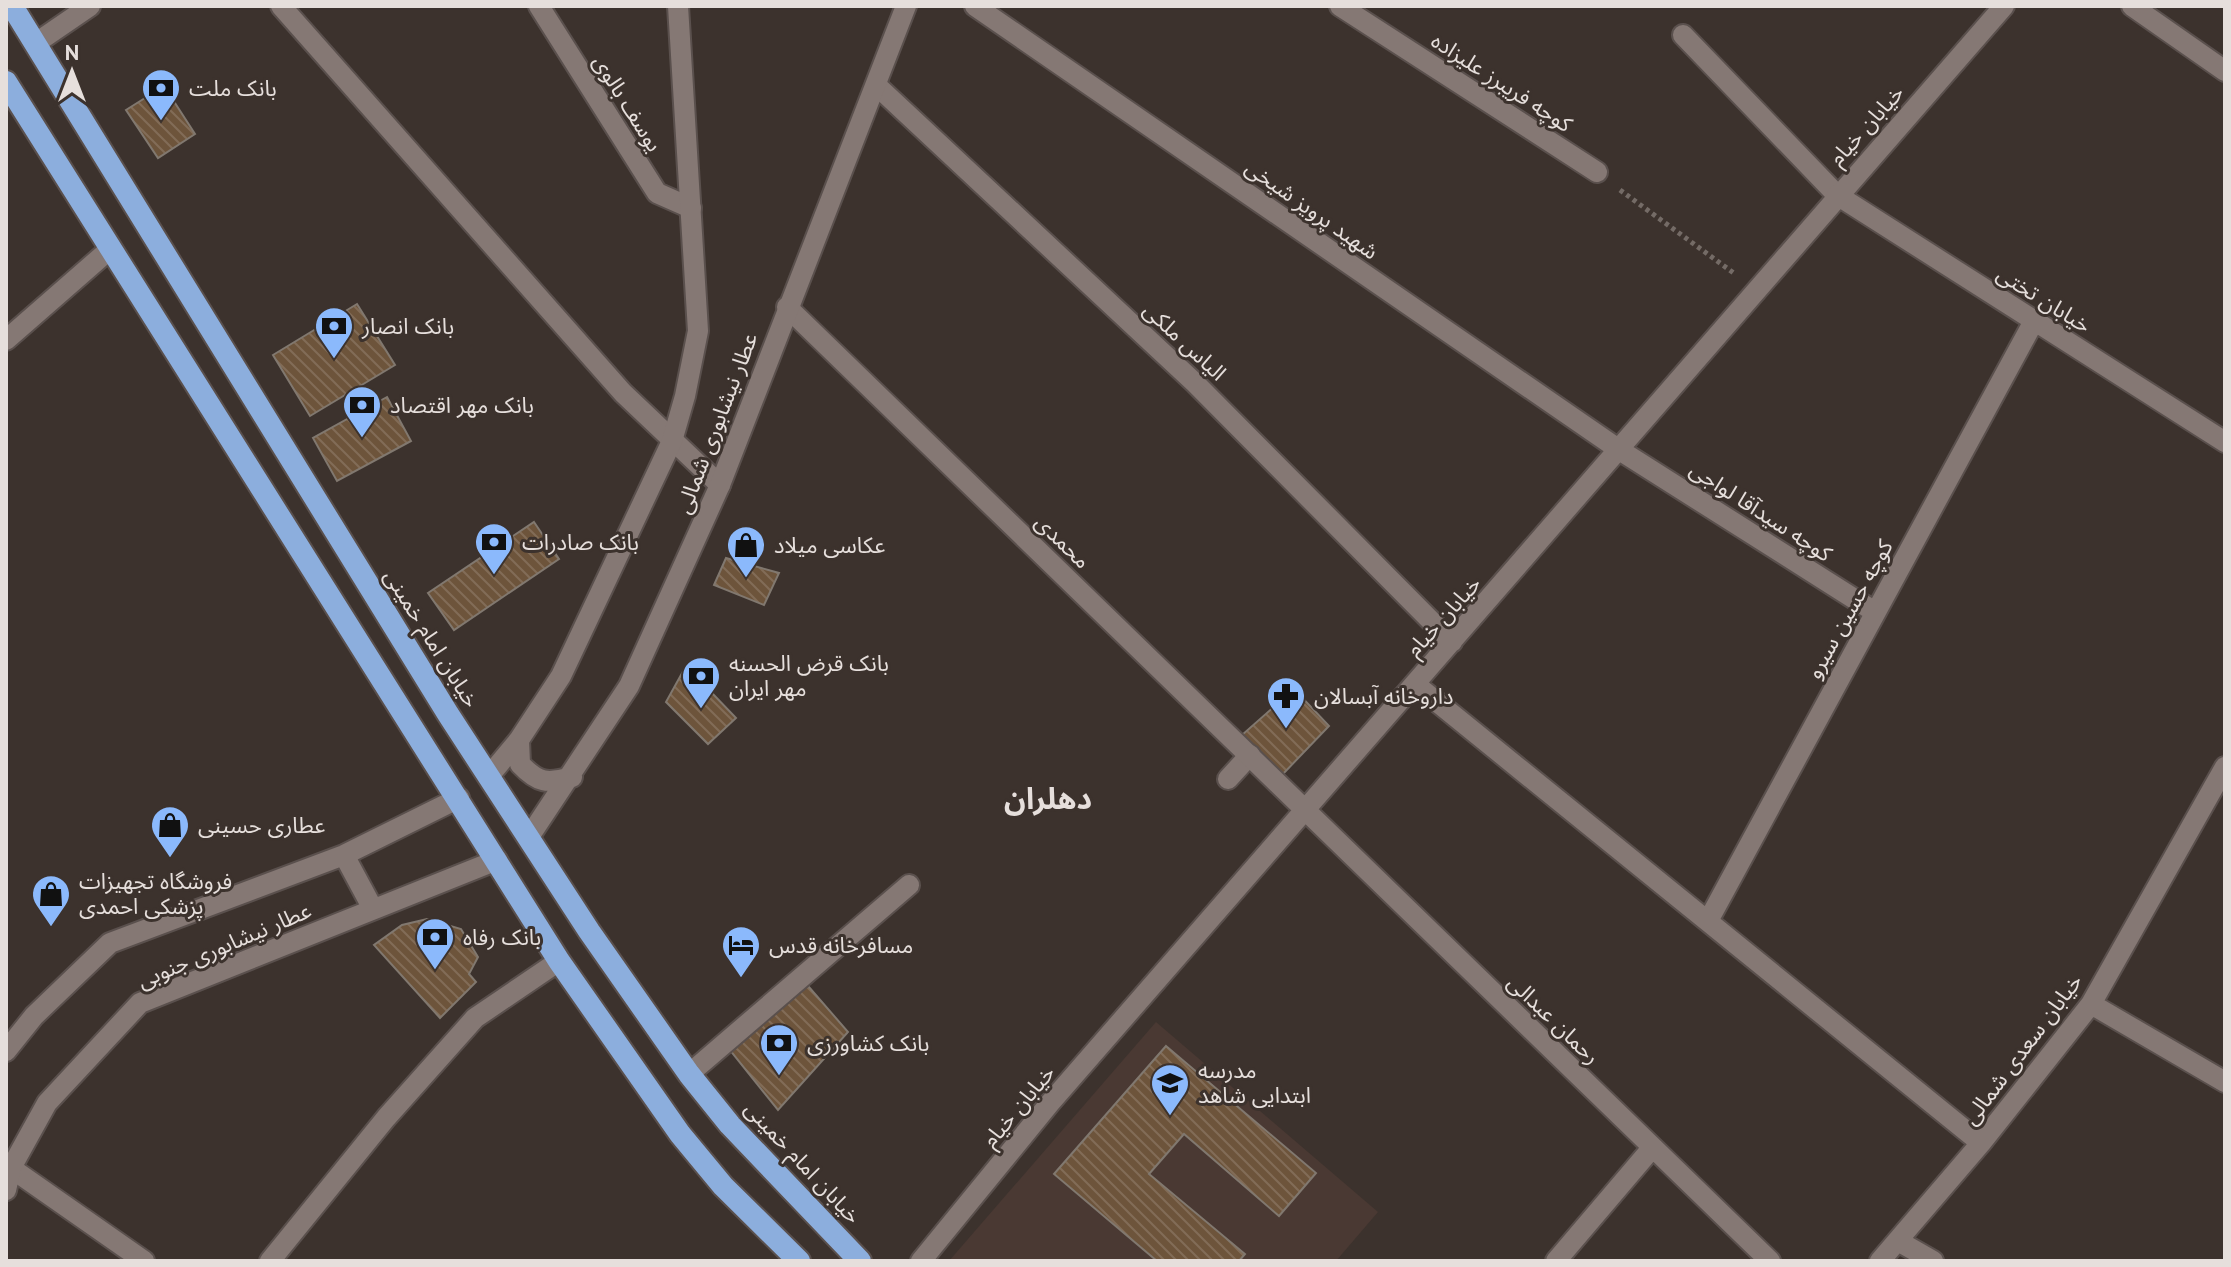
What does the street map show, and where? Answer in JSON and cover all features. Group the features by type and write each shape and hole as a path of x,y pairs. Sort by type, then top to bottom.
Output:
{"highway":[{"name":"خیابان امام خمینی","path":"12,6 489,776 589,931 689,1074 730,1125 860,1261"},
{"path":"6,82 559,961 689,1144 723,1186 799,1261"}],"street":[{"path":"36,43 90,6"},
{"path":"281,6 623,393 720,485"},
{"name":"یوسف بالوی","path":"539,6 657,193 691,208"},
{"name":"عطار نیشابوری شمالی","path":"489,776 519,740 561,676 672,441 698,331 678,6"},
{"name":"عطار نیشابوری شمالی","path":"529,837 572,777 629,686 720,485 906,6"},
{"name":"شهید پرویز شیخی","path":"975,6 1621,451"},
{"name":"کوچه فریبرز علیزاده","path":"1340,6 1597,172"},
{"name":"خیابان خیام","path":"921,1261 1050,1103 1621,451 1837,195 2004,6"},
{"path":"2132,6 2225,71"},
{"name":"خیابان تختی","path":"1683,35 1837,195 2225,442"},
{"name":"الیاس ملکی","path":"876,85 1195,383 1452,642"},
{"path":"6,340 109,250"},
{"name":"محمدی","path":"787,307 1306,809"},
{"name":"کوچه حسین سیرو","path":"1708,921 2034,321"},
{"name":"کوچه سیدآقا لواجی","path":"1621,451 1875,612"},
{"path":"1415,684 1981,1143"},
{"path":"519,740 520,764 532,777 548,784 572,777"},
{"path":"1228,779 1250,755"},
{"name":"خیابان سعدی شمالی","path":"1880,1261 1981,1143 2091,1004 2225,767"},
{"name":"عطار نیشابوری جنوبی","path":"6,1051 34,1016 110,943 344,855 459,798"},
{"name":"رحمان عبدالی","path":"1306,809 1770,1261"},
{"path":"344,855 373,909"},
{"name":"عطار نیشابوری جنوبی","path":"6,1190 11,1168 47,1103 140,1003 497,860"},
{"path":"689,1074 909,885"},
{"path":"270,1261 386,1118 475,1018 559,961"},
{"path":"2091,1004 2225,1082"},
{"path":"1556,1261 1652,1148"},
{"path":"11,1168 144,1261"},
{"path":"1898,1241 1933,1261"}],"path":[{"path":"1597,172 1757,290"}],"shaded area":[{"name":"مدرسه ابتدایی شاهد","path":"1156,1022 1378,1212 1336,1261 949,1261"}],"building":[{"name":"بانک ملت","path":"164,86 195,134 158,158 126,110"},
{"name":"بانک انصار","path":"357,304 395,365 310,416 273,355"},
{"name":"بانک مهر اقتصاد","path":"387,397 411,441 337,481 313,438"},
{"name":"بانک صادرات","path":"534,522 559,559 454,630 428,593"},
{"name":"عکاسی میلاد","path":"726,558 779,573 764,605 714,585"},
{"name":"بانک قرض الحسنه مهر ایران","path":"686,666 736,718 708,744 666,702"},
{"name":"داروخانه آبسالان","path":"1294,689 1329,726 1281,776 1242,735"},
{"name":"بانک رفاه","path":"427,919 461,929 478,957 469,974 476,982 440,1018 374,945 402,925"},
{"name":"بانک کشاورزی","path":"802,979 848,1032 778,1110 725,1044"},
{"path":"1166,1046 1316,1173 1279,1216 1184,1134 1149,1174 1245,1254 1239,1261 1157,1261 1054,1174"}],"place":[{"name":"بانک ملت","path":"161,122"},
{"name":"بانک انصار","path":"334,360"},
{"name":"بانک مهر اقتصاد","path":"362,439"},
{"name":"بانک صادرات","path":"494,576"},
{"name":"عکاسی میلاد","path":"746,579"},
{"name":"بانک قرض الحسنه مهر ایران","path":"701,710"},
{"name":"داروخانه آبسالان","path":"1286,730"},
{"name":"عطاری حسینی","path":"170,859"},
{"name":"فروشگاه تجهیزات پزشکی احمدی","path":"51,928"},
{"name":"بانک رفاه","path":"435,971"},
{"name":"مسافرخانه قدس","path":"741,979"},
{"name":"بانک کشاورزی","path":"779,1077"},
{"name":"مدرسه ابتدایی شاهد","path":"1170,1117"}],"district":[{"name":"دهلران","path":"1048,799"}]}
